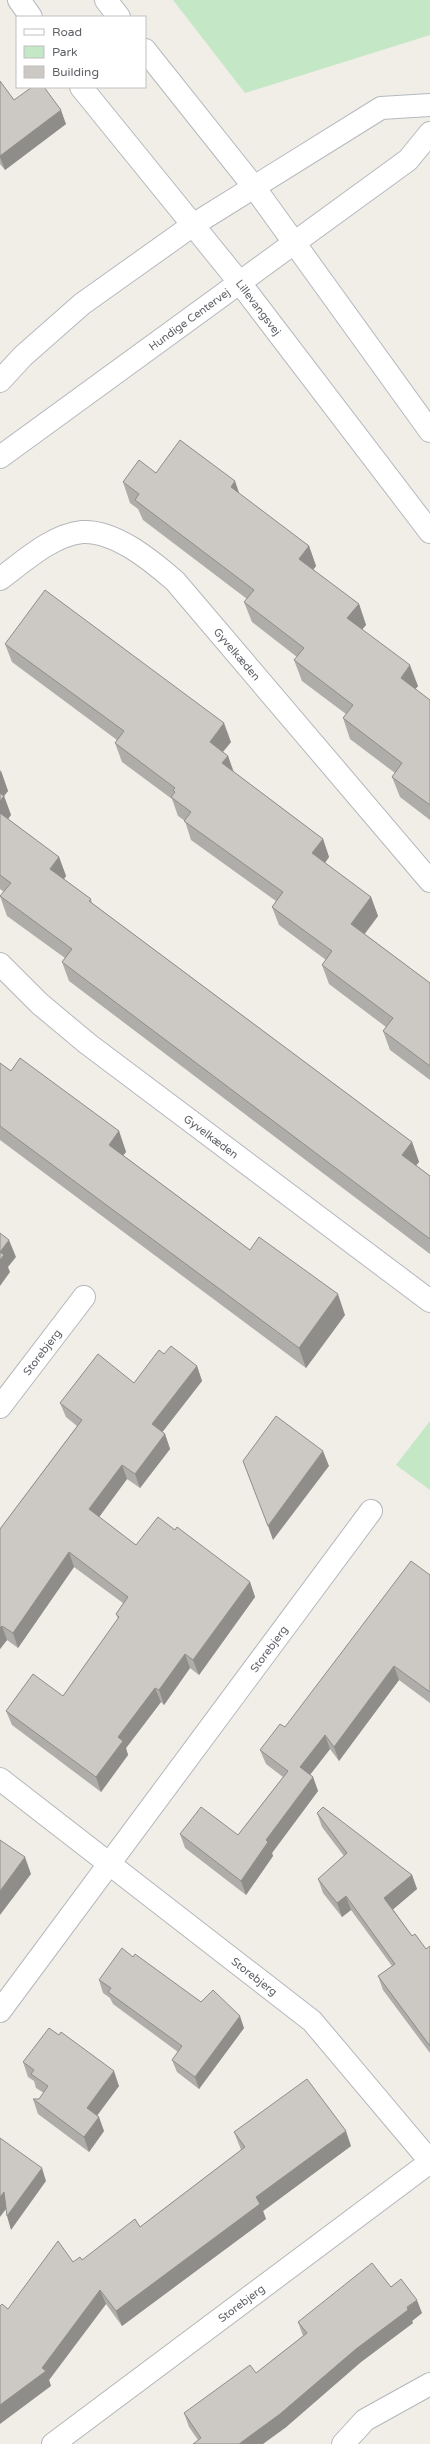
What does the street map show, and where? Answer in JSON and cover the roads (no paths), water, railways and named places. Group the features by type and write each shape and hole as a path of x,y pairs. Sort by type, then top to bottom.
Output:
{"street":[{"path":"19,0 30,16"},
{"path":"106,0 118,16"},
{"path":"146,51 254,187 430,431"},
{"name":"Lillevangsvej","path":"82,88 240,283 430,532"},
{"path":"0,381 23,356 82,304 193,226 381,108 430,105"},
{"name":"Hundige Centervej","path":"0,457 408,160 430,133"},
{"name":"Gyvelkæden","path":"0,579 57,540 82,532 107,537 144,555 175,581 430,881"},
{"name":"Gyvelkæden","path":"0,964 40,1004 88,1044 430,1301"},
{"name":"Storebjerg","path":"0,1408 84,1297"},
{"name":"Storebjerg","path":"0,2011 371,1511"},
{"name":"Storebjerg","path":"0,1779 312,2021 430,2161 53,2444"},
{"path":"343,2444 365,2420 430,2384"}]}
